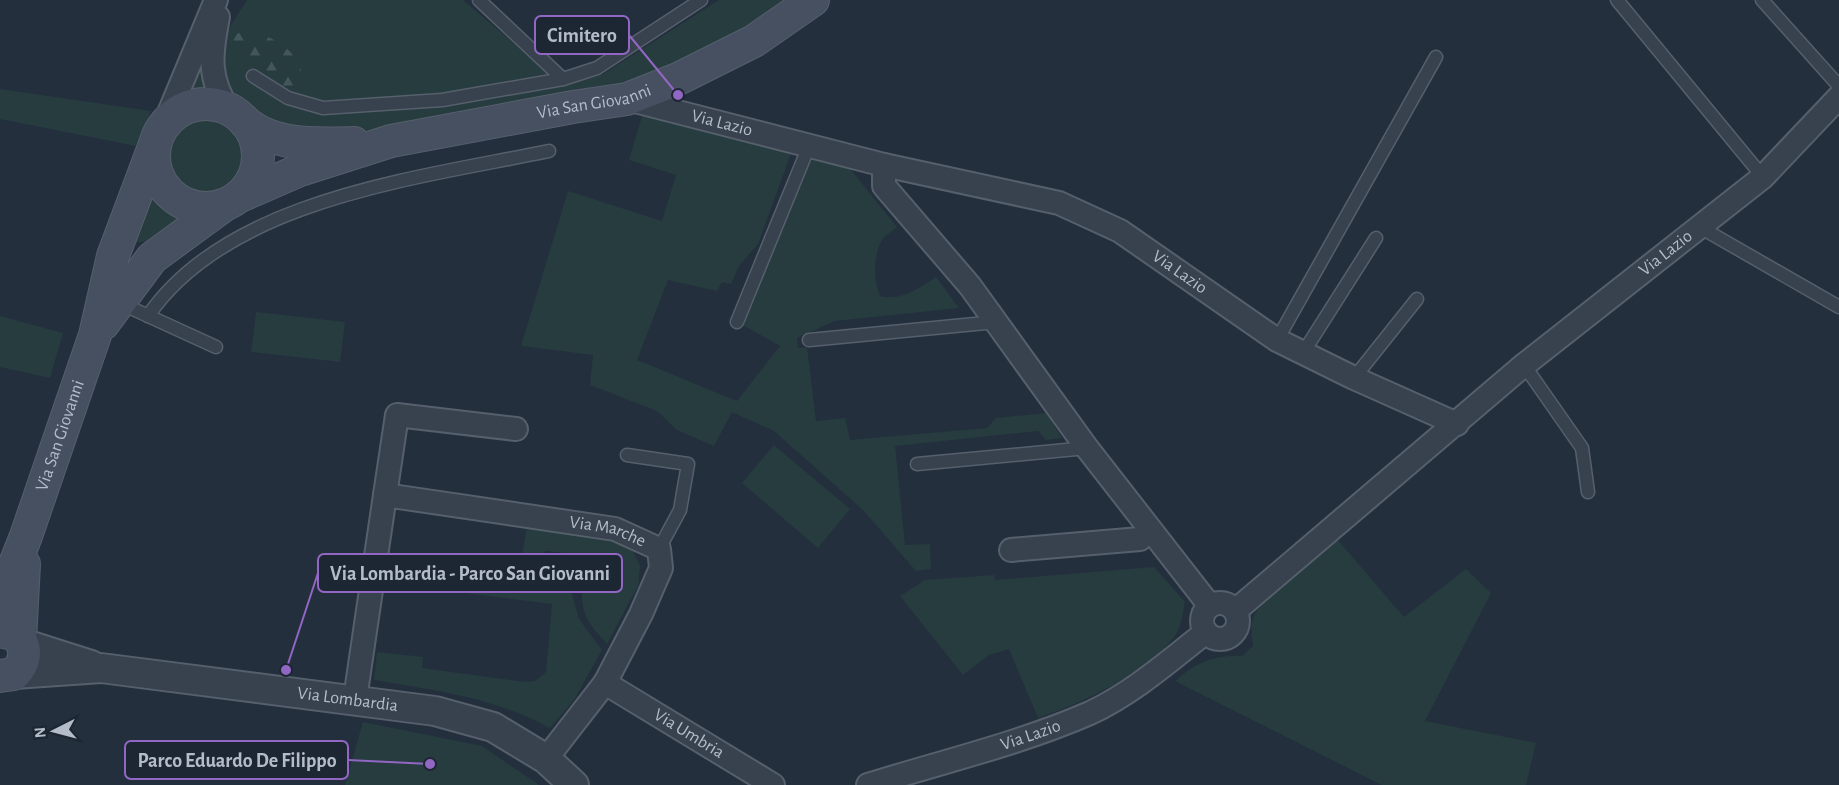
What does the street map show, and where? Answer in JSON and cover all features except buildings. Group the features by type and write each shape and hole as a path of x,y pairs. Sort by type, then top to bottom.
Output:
{"main road":[{"name":"Via San Giovanni","path":"95,335 152,258 231,201 300,170 391,141 627,99 680,78 754,41 813,0"},
{"path":"212,105 237,116 255,144 256,169 250,184 231,201 205,208 186,205 171,195 159,180 154,163 159,134 177,113 194,106 212,105"},
{"name":"Via San Giovanni","path":"237,116 254,130 296,143 391,141"},
{"name":"Via San Giovanni","path":"0,602 26,536 95,335 116,249 159,134"},
{"path":"116,249 165,248"},
{"name":"Via San Giovanni","path":"6,678 25,660 14,638 26,536"}],"street":[{"path":"159,134 216,0"},
{"path":"221,0 212,63 214,84 237,116"},
{"name":"Via Lazio","path":"1235,610 1524,365 1698,226 1764,177 1839,97"},
{"name":"Via Lazio","path":"627,99 884,165 1059,202 1120,231 1277,340 1354,378 1457,424"},
{"path":"884,165 884,186 970,286 1150,530 1210,606"},
{"path":"355,699 397,415 516,429"},
{"name":"Via Marche","path":"385,495 615,529 659,549 661,568 641,614 605,682 546,759"},
{"path":"1011,550 1140,539 1150,530"},
{"path":"1226,604 1235,610 1238,627 1237,642 1220,639 1206,632 1203,615 1210,606 1226,604"},
{"name":"Via Lazio","path":"868,785 1035,733 1091,712 1146,680 1206,632"},
{"name":"Via Lombardia","path":"14,638 101,668"},
{"name":"Via Lombardia","path":"6,678 101,668 435,711 493,727 546,759 574,785"},
{"name":"Via Umbria","path":"605,682 773,785"}],"lane":[{"path":"479,0 563,79"},
{"path":"253,76 288,98 323,108 442,100 563,79 597,68 701,0"},
{"path":"1617,0 1764,177"},
{"path":"1762,0 1839,86"},
{"path":"1277,340 1436,57"},
{"path":"737,322 809,146"},
{"path":"148,316 165,291 202,259 241,236 286,214 404,181 549,151"},
{"path":"1698,226 1839,307"},
{"path":"1304,353 1376,238"},
{"path":"1354,378 1417,299"},
{"path":"119,303 216,347"},
{"path":"809,340 996,322"},
{"path":"1524,365 1582,448 1588,492"},
{"path":"917,464 1088,447"},
{"path":"627,454 688,464 680,510 659,549"}],"green space":[{"path":"247,0 463,0 564,86 603,74 719,0 788,0 702,56 603,91 540,105 373,130 308,135 257,118 233,96 220,66 222,39"},
{"path":"251,32 270,38 288,50 300,67 301,87 291,89 271,84 228,52 232,37 239,33"},
{"path":"205,47 210,95 184,97"},
{"path":"0,89 151,111 136,146 0,119"},
{"path":"643,113 792,151 758,244 739,266 731,284 722,282 717,291 668,280 637,360 737,401 780,346 741,324 810,156 848,166 897,227 883,238 877,253 875,275 880,296 903,295 916,290 936,277 959,308 835,321 797,338 798,348 807,347 816,421 845,418 850,440 987,428 996,418 1046,413 1062,438 1046,440 1038,431 895,446 905,545 930,544 931,569 916,571 863,510 774,431 732,412 714,446 677,430 657,411 590,385 593,355 521,346 568,191 662,221 676,175 629,160"},
{"path":"206,115 222,118 235,127 244,140 247,156 244,172 235,185 222,194 206,197 190,194 177,185 168,172 165,156 168,140 177,127 190,118"},
{"path":"150,174 166,199 177,207 192,213 155,241 127,243"},
{"path":"256,312 345,322 340,362 251,352"},
{"path":"0,316 63,333 50,378 0,367"},
{"path":"774,445 850,509 818,548 742,483"},
{"path":"527,527 613,541 633,551 640,566 638,586 607,644 588,621 582,601 582,593 598,593 603,557 546,551 542,555 538,564 538,573 543,587 571,591 579,619 602,650 574,700 550,728 508,709 464,696 374,680 377,652 423,657 422,668 525,682 535,681 546,672 552,604 387,583 390,557 519,573"},
{"path":"1337,539 1404,617 1466,569 1491,593 1425,721 1536,743 1526,785 1382,785 1175,681 1190,669 1214,658 1242,656 1253,646 1252,622 1261,605 1281,585"},
{"path":"1154,567 1185,602 1180,625 1174,637 1146,664 1111,686 1038,718 1009,649 989,655 963,675 900,596 925,580 994,575 995,580"},
{"path":"363,722 482,746 539,785 345,785"}],"place":[{"name":"Cimitero","path":"678,95"},
{"name":"Via Lombardia - Parco San Giovanni","path":"286,670"},
{"name":"Parco Eduardo De Filippo","path":"430,764"}]}
